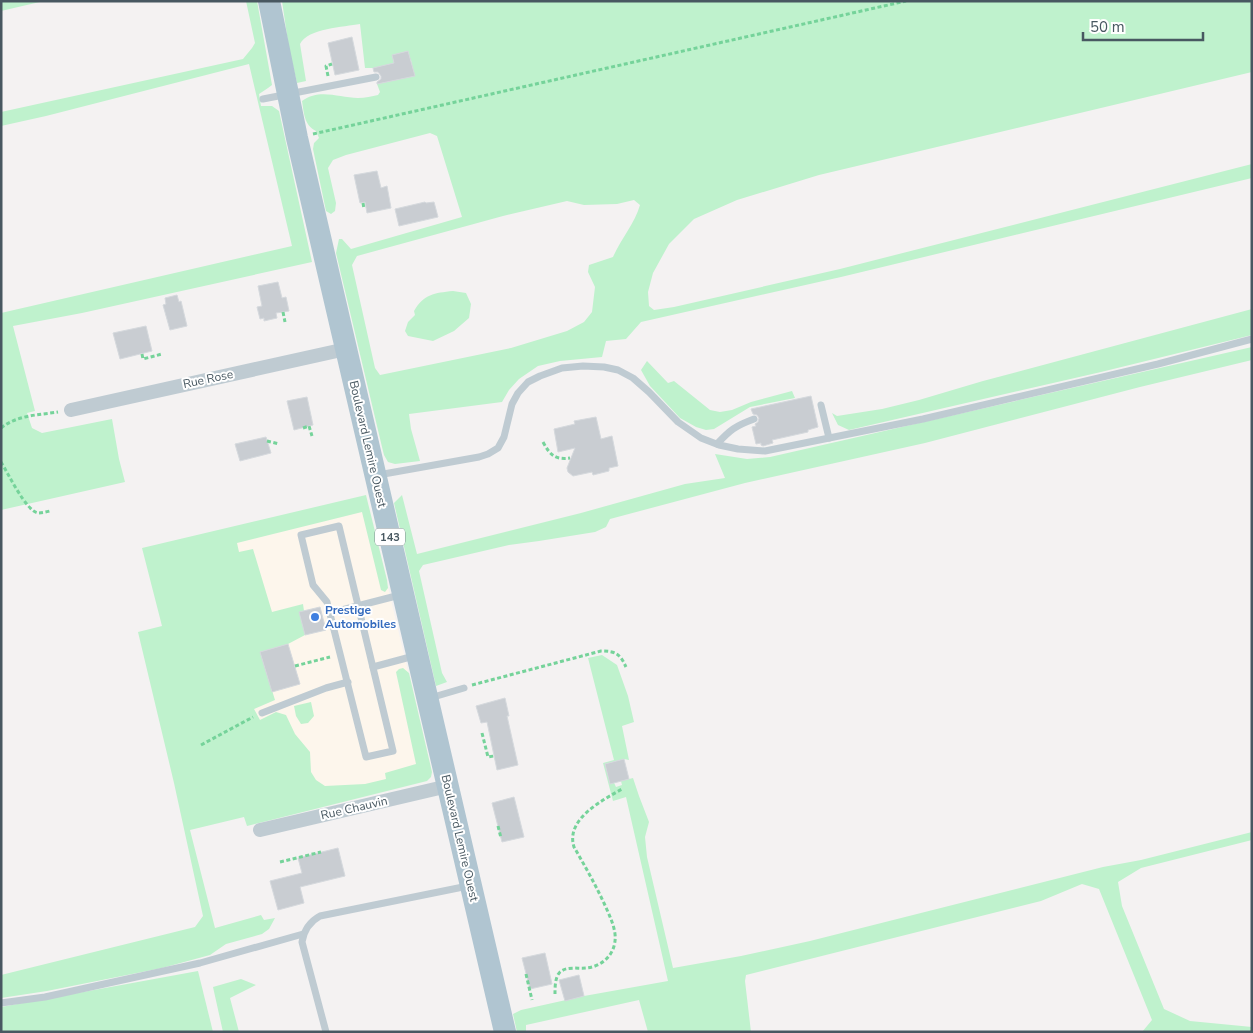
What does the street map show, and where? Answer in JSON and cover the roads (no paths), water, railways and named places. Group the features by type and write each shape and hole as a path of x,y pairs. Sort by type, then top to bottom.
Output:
{"main road":[{"name":"Boulevard Lemire Ouest","path":"269,1 296,138 505,1032"}],"street":[{"name":"Rue Rose","path":"71,410 346,349"},
{"name":"Rue Chauvin","path":"260,830 448,786"}],"lane":[{"path":"264,98 376,77"},
{"path":"375,475 488,454 498,448 504,437 512,404 518,393 528,382 562,368 583,366 618,370 633,378 678,422 700,438 738,449 765,451 923,419 1252,339"},
{"path":"821,405 829,438"},
{"path":"717,444 730,430 739,424 754,419"},
{"path":"339,526 393,751 366,757 330,613 328,602 313,585 301,536 339,526"},
{"path":"330,613 403,594"},
{"path":"373,667 418,655"},
{"path":"262,713 326,688 348,682"},
{"path":"428,699 464,688"},
{"path":"326,1032 302,942 307,926 320,916 471,885"},
{"path":"1,1003 45,996 200,963 304,934"}],"place":[{"name":"Prestige Automobiles","path":"315,617"}]}
